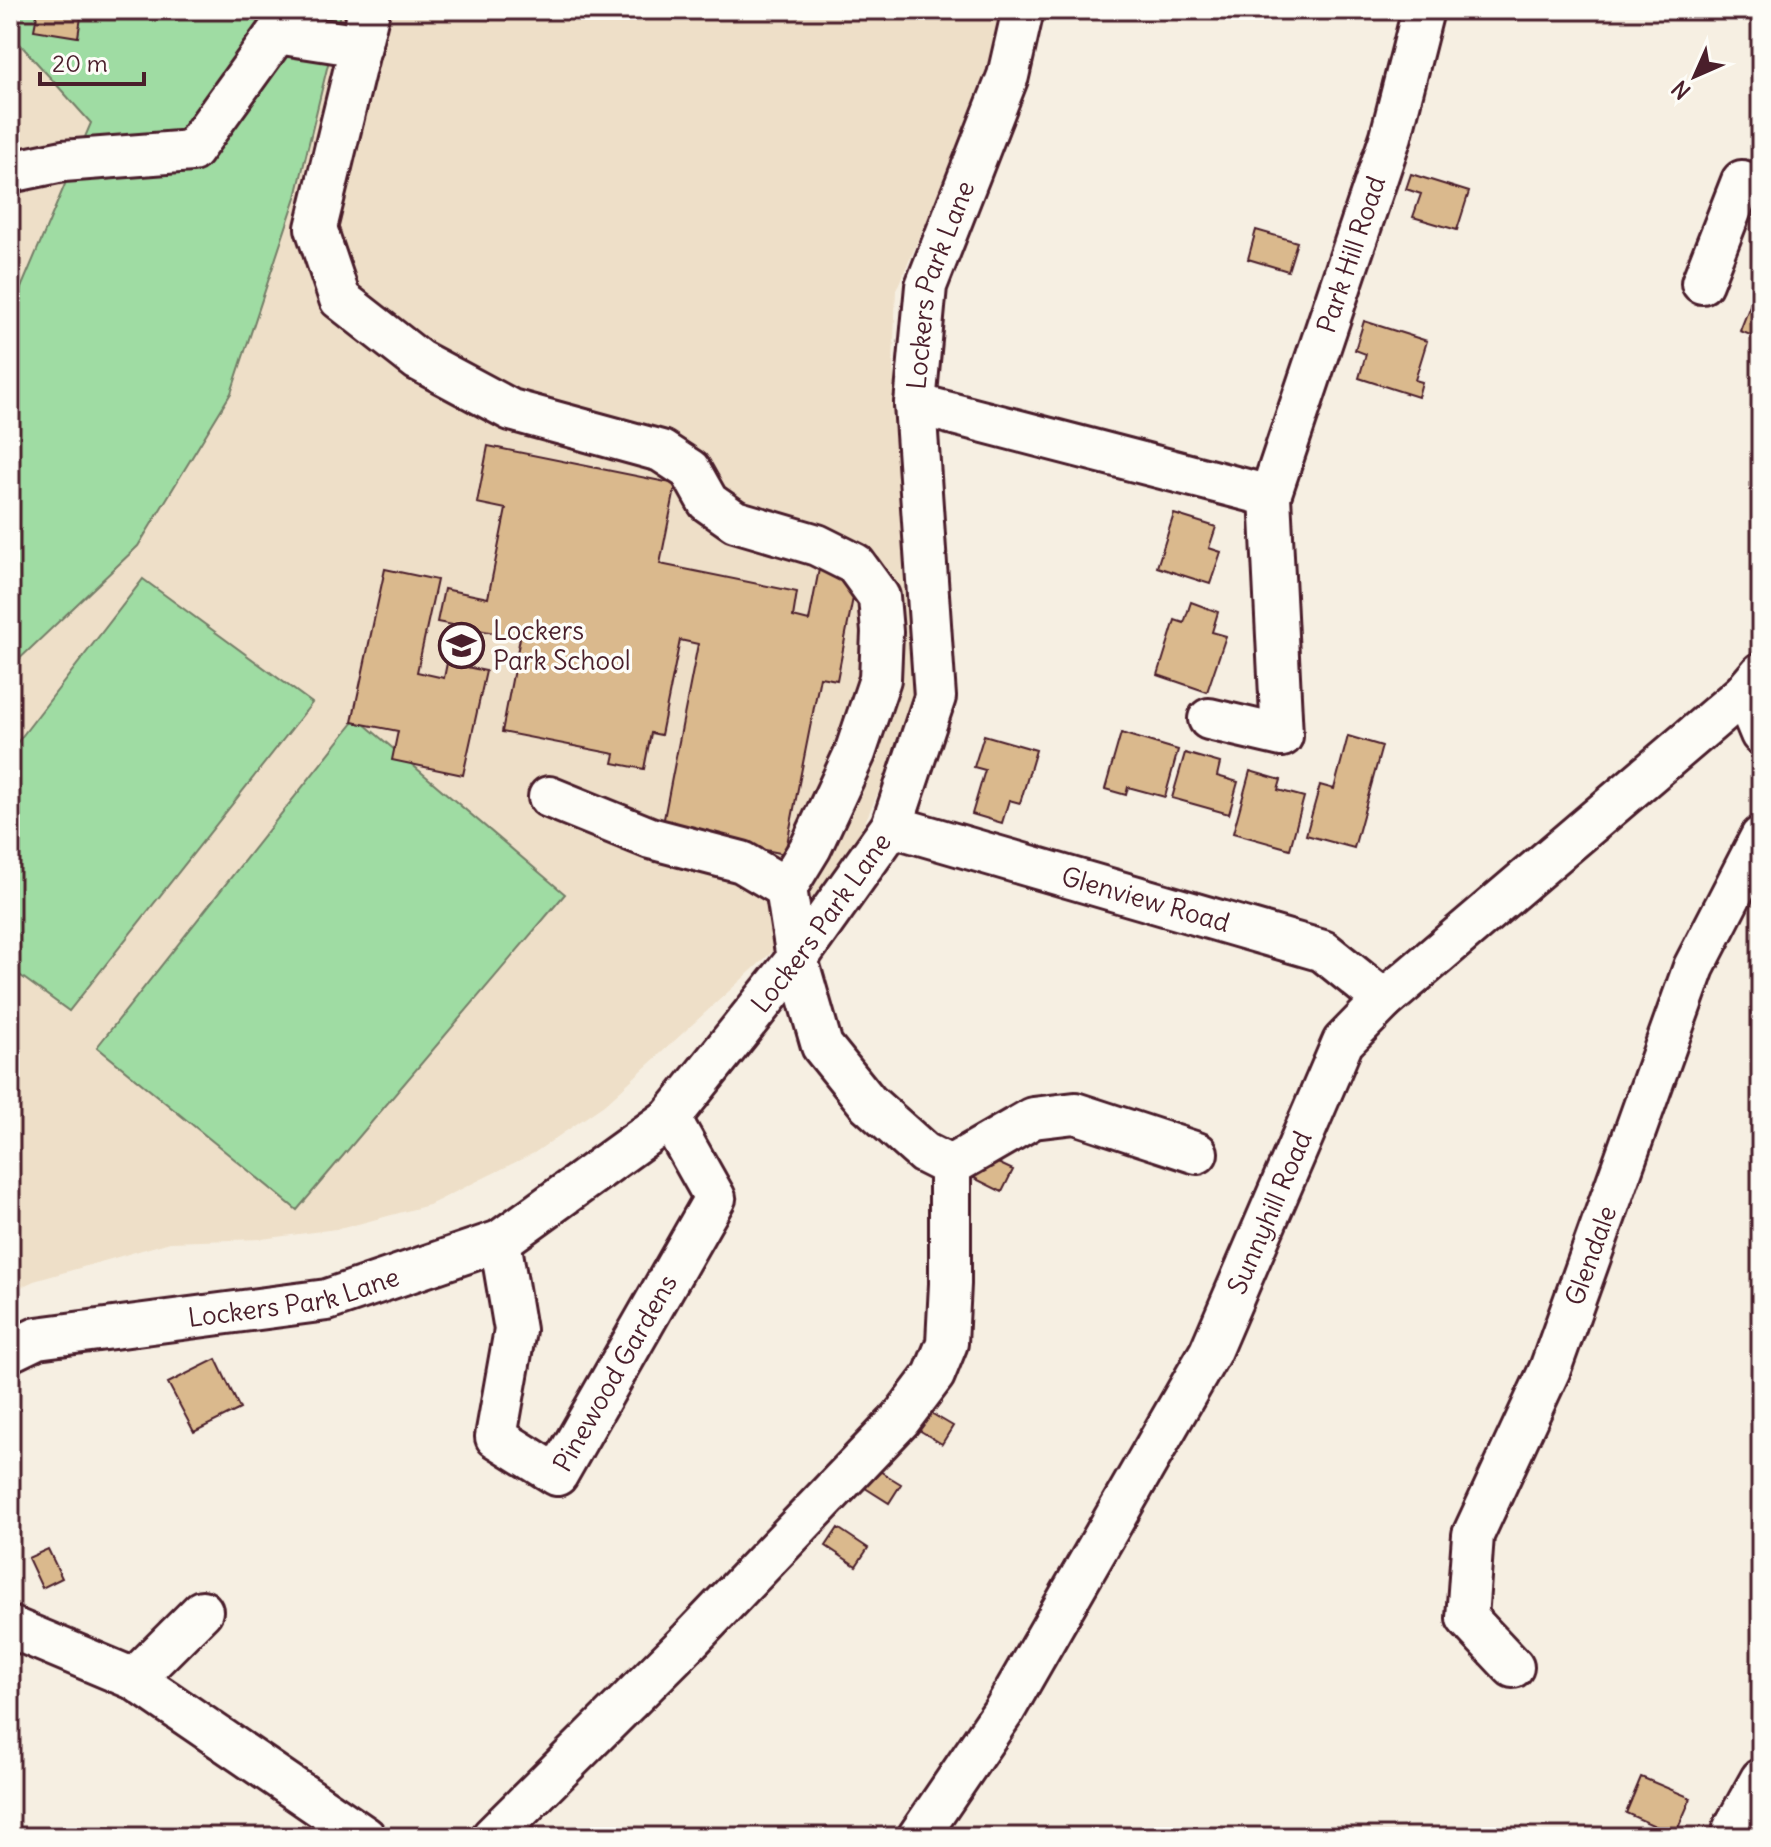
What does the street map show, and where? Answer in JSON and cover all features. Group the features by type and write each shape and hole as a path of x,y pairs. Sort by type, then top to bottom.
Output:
{"street":[{"name":"Lockers Park Lane","path":"10,1351 37,1338 327,1300 500,1241 670,1118 797,959 892,826 935,697 915,404 926,286 1008,76 1023,10"},
{"name":"Park Hill Road","path":"1209,719 1282,736 1270,496 1391,136 1423,10"},
{"path":"10,172 63,161 192,151 277,33 365,28 316,228 340,299 418,360 511,410 661,451 690,470 708,502 735,521 817,545 855,564 879,597 882,632 880,679 855,753 811,847 786,888 797,959 822,1046 868,1103 924,1153 950,1166"},
{"path":"1702,283 1742,181 1761,188"},
{"path":"915,404 1270,496"},
{"path":"1752,683 1761,734"},
{"name":"Sunnyhill Road","path":"918,1837 1005,1709 1210,1352 1343,1042 1384,1000 1752,683"},
{"path":"549,797 650,838 742,862 786,888"},
{"name":"Glenview Road","path":"892,826 1323,951 1384,1000"},
{"name":"Glendale","path":"1513,1667 1467,1618 1473,1535 1550,1369 1694,967 1761,837"},
{"path":"950,1166 1033,1118 1075,1113 1197,1153"},
{"name":"Pinewood Gardens","path":"500,1241 515,1330 496,1437 557,1475 715,1198 670,1118"},
{"path":"492,1837 701,1629 900,1420 934,1375 947,1343 950,1166"},
{"path":"134,1679 202,1611"},
{"path":"10,1627 134,1679 365,1837"},
{"path":"1734,1828 1761,1779"}],"shaded area":[{"name":"Lockers Park School","path":"10,10 1008,10 981,102 896,290 893,366 914,603 914,688 900,744 831,898 604,1105 534,1153 429,1205 343,1228 262,1239 170,1242 34,1281 10,1292"}],"green space":[{"path":"10,10 341,10 296,197 231,393 138,546 10,668 10,314 91,123 10,33"},
{"path":"143,579 312,703 69,1011 10,968 10,752"},
{"path":"357,718 565,894 297,1210 97,1047"}],"building":[{"path":"38,10 82,10 78,37 34,30"},
{"path":"1411,174 1469,192 1457,230 1413,217 1421,194 1406,189"},
{"path":"1256,230 1297,242 1288,271 1248,259"},
{"path":"1761,277 1761,339 1740,331"},
{"path":"1364,321 1427,341 1415,380 1422,382 1418,397 1359,378 1366,354 1355,350"},
{"path":"488,446 676,484 660,564 797,592 793,617 809,621 819,569 857,577 837,680 820,677 785,854 662,829 698,644 680,640 661,735 651,733 644,769 613,763 615,754 502,732 520,638 437,622 444,589 488,598 506,509 477,503"},
{"path":"1174,514 1216,527 1209,548 1221,552 1210,584 1157,567"},
{"path":"385,569 437,580 417,672 444,678 447,663 486,671 463,775 392,760 398,731 352,722"},
{"path":"1191,602 1218,612 1212,632 1226,636 1207,692 1158,675 1175,620 1184,623"},
{"path":"1121,733 1178,750 1165,797 1128,787 1126,795 1105,789"},
{"path":"984,735 1036,750 1020,803 1009,800 1002,823 972,814 985,770 974,767"},
{"path":"1348,736 1382,746 1354,848 1306,835 1320,785 1334,789"},
{"path":"1185,753 1220,763 1217,776 1238,782 1229,814 1172,798"},
{"path":"1250,771 1281,780 1278,790 1304,797 1290,849 1233,833"},
{"path":"985,1157 1013,1170 1002,1192 974,1178"},
{"path":"216,1359 240,1409 194,1432 168,1383"},
{"path":"924,1409 953,1426 942,1444 914,1427"},
{"path":"873,1467 901,1484 889,1503 862,1486"},
{"path":"838,1528 868,1548 856,1566 826,1546"},
{"path":"48,1549 62,1578 42,1588 28,1558"},
{"path":"1641,1777 1691,1798 1675,1835 1626,1813"}],"place":[{"name":"Lockers Park School","path":"462,646"}]}
